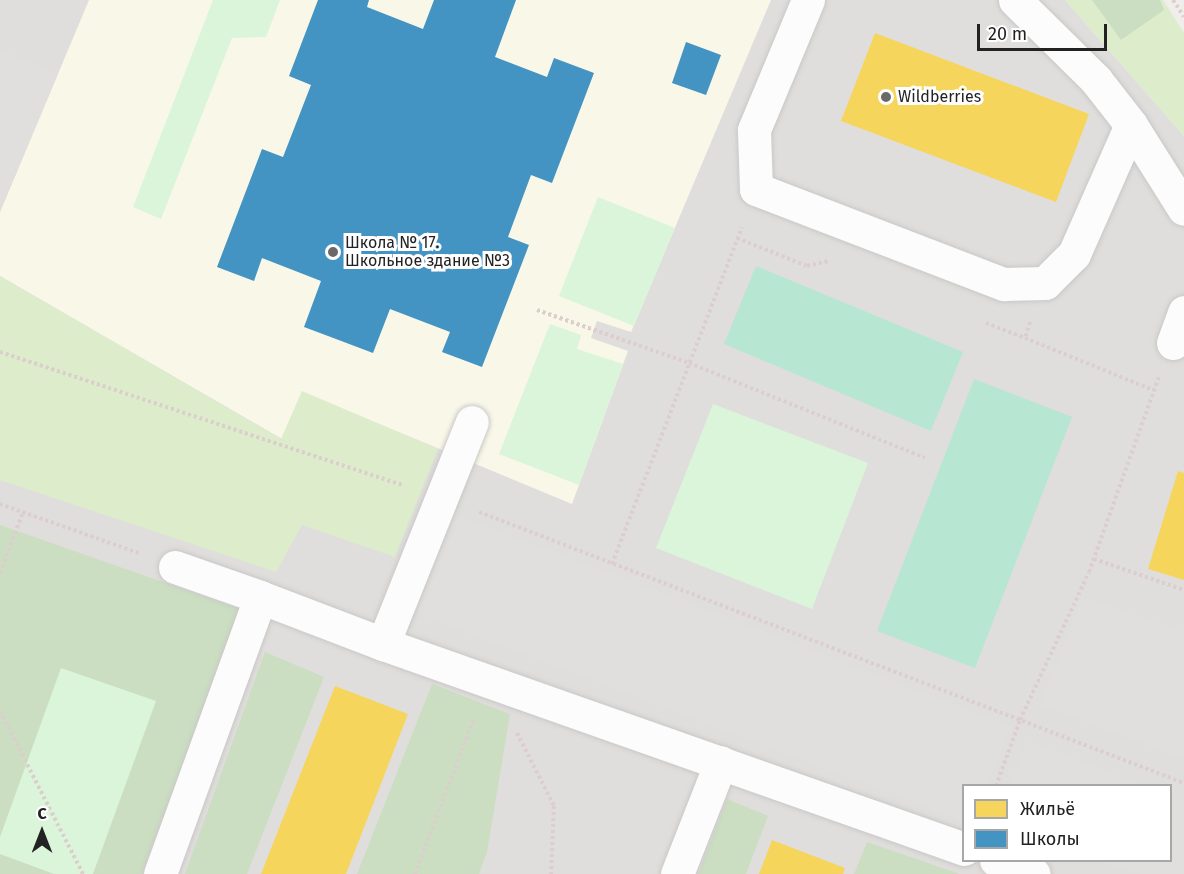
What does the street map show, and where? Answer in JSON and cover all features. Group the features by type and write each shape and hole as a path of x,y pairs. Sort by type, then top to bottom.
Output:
{"lane":[{"path":"808,0 754,130 756,189 1004,284 1045,283 1074,254 1131,125"},
{"path":"1015,0 1096,80 1131,125 1184,209"},
{"path":"1173,343 1184,312"},
{"path":"383,644 472,422"},
{"path":"175,567 383,644 489,679 962,849"},
{"path":"160,874 260,597"},
{"path":"677,874 721,762"},
{"path":"999,862 1034,874"}],"path":[{"path":"1173,0 1184,17"},
{"path":"612,564 756,189"},
{"path":"737,238 807,266 828,261 838,265"},
{"path":"1024,338 1045,283"},
{"path":"537,310 689,363 925,458"},
{"path":"981,320 1153,390"},
{"path":"997,784 1020,720 1094,559 1153,390 1173,343"},
{"path":"0,352 440,498 1184,783"},
{"path":"0,504 97,538"},
{"path":"0,573 23,512"},
{"path":"1094,559 1184,590"},
{"path":"415,874 489,679"},
{"path":"0,711 83,874"},
{"path":"516,732 554,806 551,874"}],"shaded area":[{"path":"0,0 1065,0 1184,136 1184,874 0,874"},
{"name":"Школа № 17. Школьное здание №3","path":"89,0 771,0 631,332 597,321 591,338 628,351 572,504 302,392 282,439 0,276 0,212"},
{"path":"0,49 58,74 0,212"},
{"path":"446,511 1011,726 988,784 962,784 962,821 408,610"},
{"path":"1082,597 1184,632 1184,759 1041,705"},
{"path":"1027,741 1139,784 1010,784"},
{"path":"1172,797 1184,802 1184,874 1140,874 1103,862 1172,862"}],"green space":[{"path":"213,0 280,0 266,37 232,38 161,219 133,207"},
{"path":"1065,0 1163,0 1184,33 1184,136"},
{"path":"1092,0 1160,0 1164,10 1121,40"},
{"path":"598,197 675,228 634,326 559,296"},
{"path":"756,266 963,352 931,431 724,344"},
{"path":"0,276 281,439 302,391 438,449 395,557 302,525 276,572 0,480"},
{"path":"550,324 581,335 577,349 623,364 579,485 499,454"},
{"path":"974,379 1072,417 975,668 877,631"},
{"path":"713,404 868,463 812,609 656,548"},
{"path":"0,525 240,609 142,874 0,874"},
{"path":"265,652 324,677 247,874 185,874"},
{"path":"61,668 156,701 93,874 54,874 0,854 0,837"},
{"path":"432,684 510,714 487,852 479,874 357,874"},
{"path":"727,799 768,816 746,874 698,874"},
{"path":"867,842 960,874 854,874"}],"building: Жильё":[{"path":"875,33 1089,114 1056,202 841,121"},
{"path":"1178,471 1184,473 1184,580 1148,569"},
{"path":"335,686 408,714 346,874 261,874"},
{"path":"772,840 845,868 843,874 759,874"}],"building: Школы":[{"path":"318,0 369,0 367,7 423,29 434,0 516,0 495,57 547,77 554,58 594,73 552,183 531,175 508,237 529,245 482,367 442,352 450,332 390,309 373,353 304,327 321,281 262,258 254,281 217,267 262,149 283,157 311,85 289,76"},
{"path":"686,42 721,55 706,95 672,83"}],"place":[{"name":"Wildberries","path":"886,97"},
{"name":"Школа № 17. Школьное здание №3","path":"333,252"}]}
